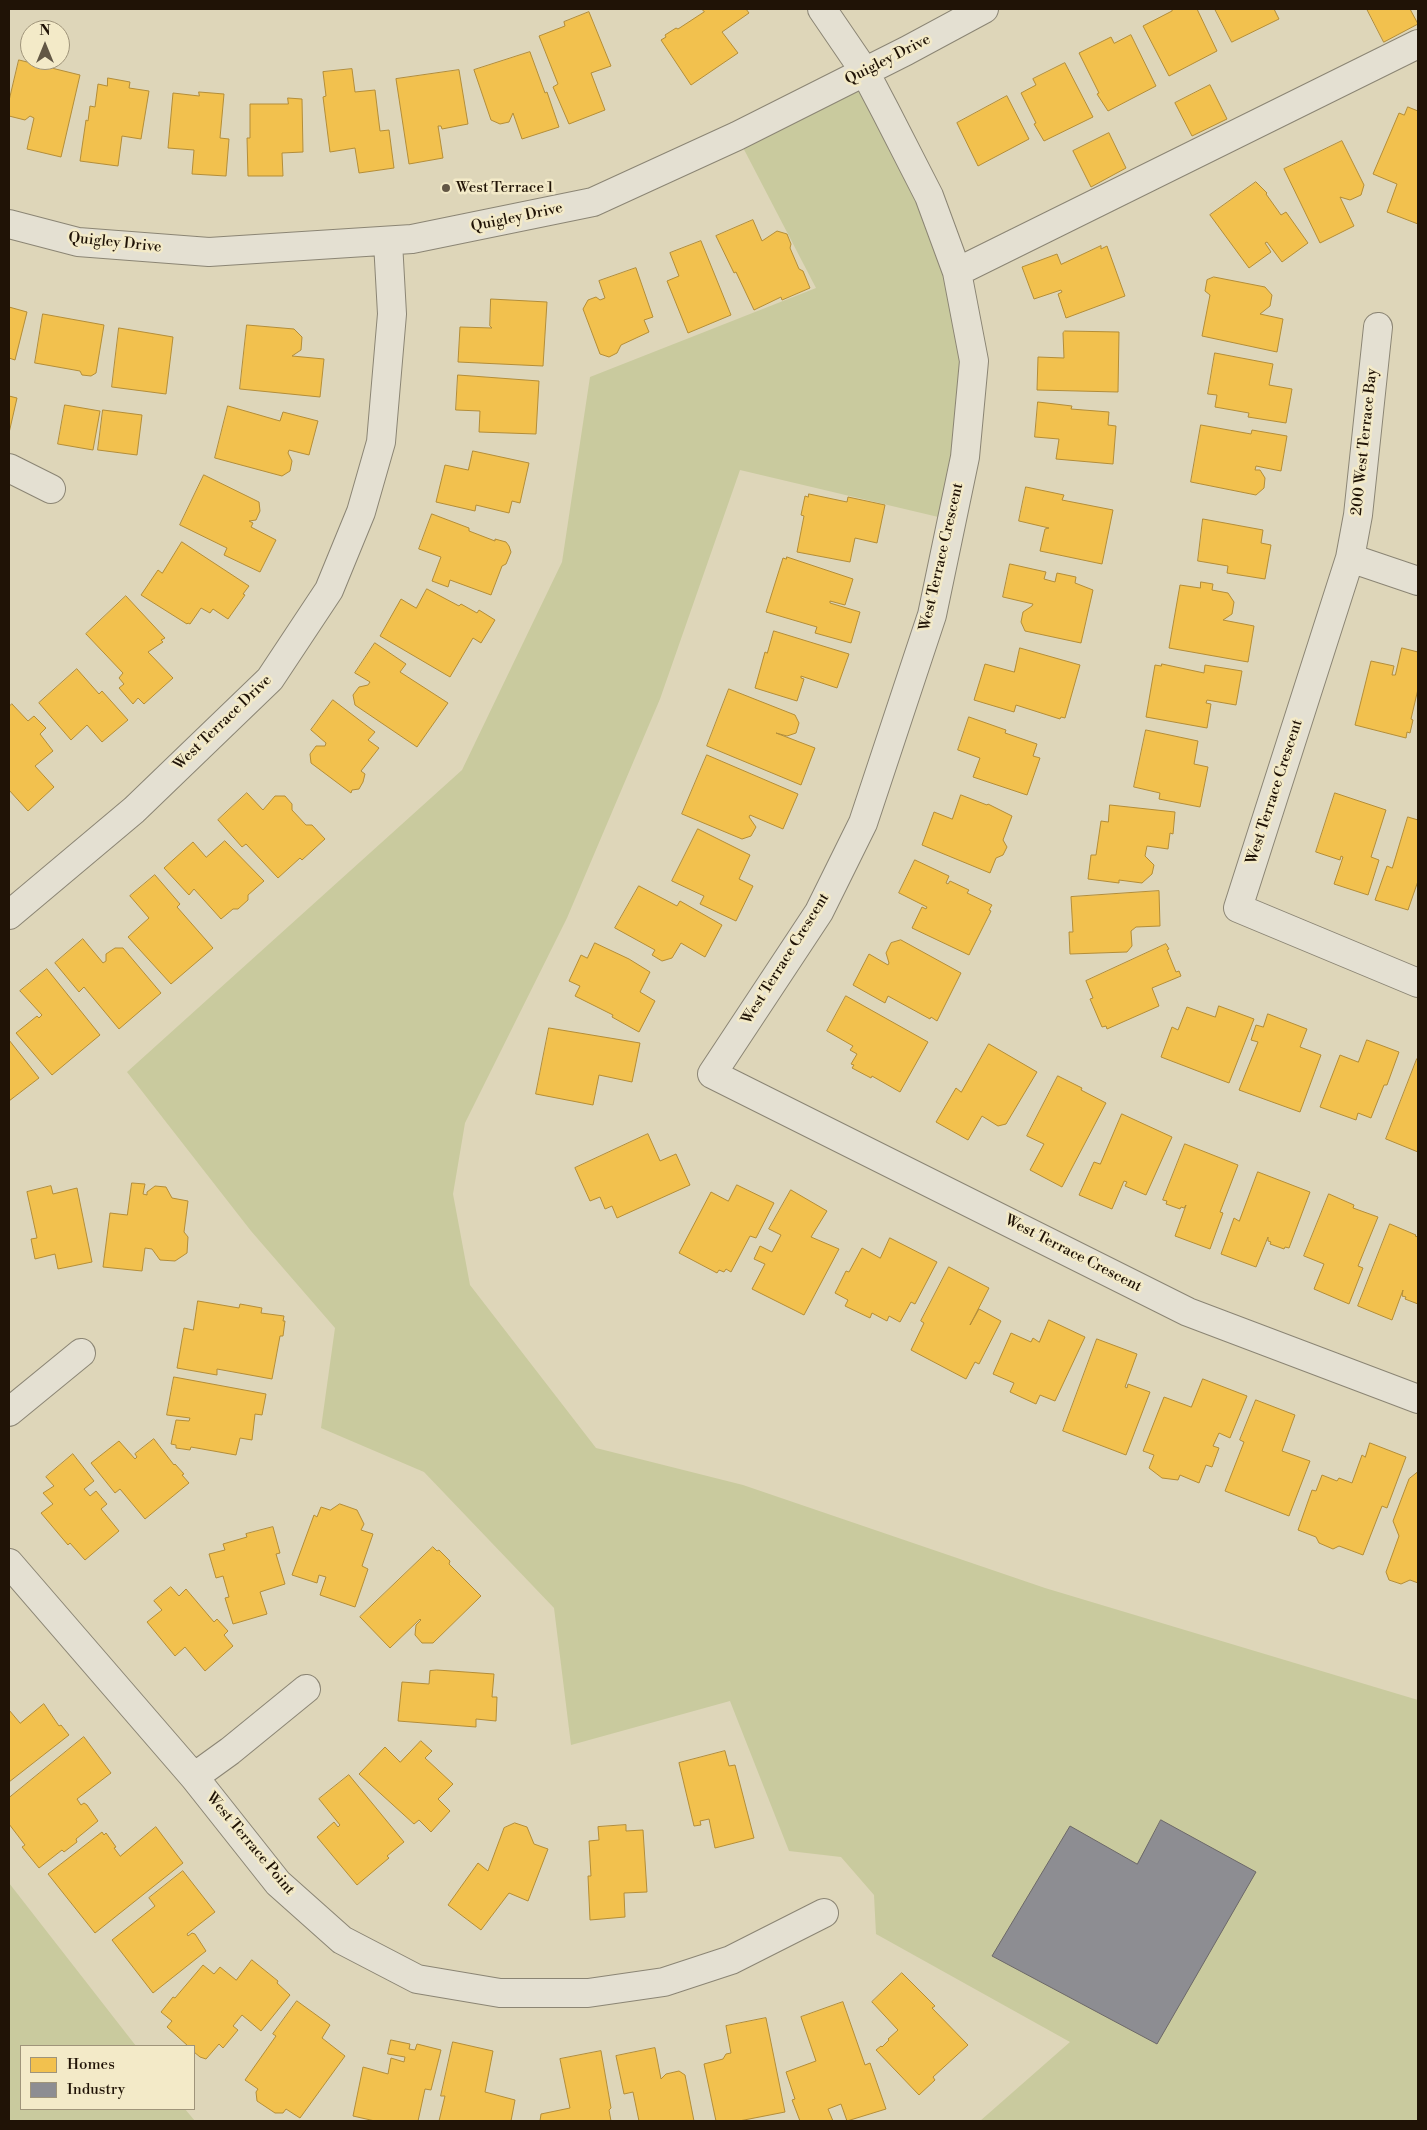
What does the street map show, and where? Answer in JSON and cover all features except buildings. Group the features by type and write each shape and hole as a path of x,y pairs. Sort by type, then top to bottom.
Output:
{"street":[{"name":"West Terrace Crescent","path":"822,9 864,72 929,196 957,272 974,362 965,457 932,614 863,823 819,912 712,1074 1188,1312 1418,1399"},
{"name":"Quigley Drive","path":"9,224 78,242 209,252 412,240 593,202 738,136 984,9"},
{"path":"957,272 1418,44"},
{"name":"West Terrace Drive","path":"9,915 134,810 270,679 329,590 361,512 381,442 392,314 388,242"},
{"name":"200 West Terrace Bay","path":"1350,558 1358,515 1378,327"},
{"path":"9,468 51,489"},
{"name":"West Terrace Crescent","path":"1350,558 1238,908 1418,983"},
{"path":"1350,558 1418,581"},
{"path":"9,1412 81,1353"},
{"name":"West Terrace Point","path":"9,1563 194,1778 278,1883 342,1940 417,1979 500,1993 588,1993 664,1982 731,1960 824,1913"},
{"path":"194,1778 306,1689"}],"green space":[{"path":"865,72 886,112 974,361 951,520 740,470 660,699 567,918 465,1123 453,1194 470,1285 596,1448 743,1485 1045,1588 1418,1700 1418,2121 980,2121 1070,2042 876,1934 874,1895 841,1857 789,1851 730,1701 571,1745 554,1608 424,1472 321,1428 335,1328 251,1231 127,1072 462,770 562,562 590,377 816,288 737,136"},
{"path":"9,1883 135,2045 20,2045 20,2110 186,2110 195,2121 9,2121"}],"place":[{"name":"West Terrace 1","path":"446,188"}]}
